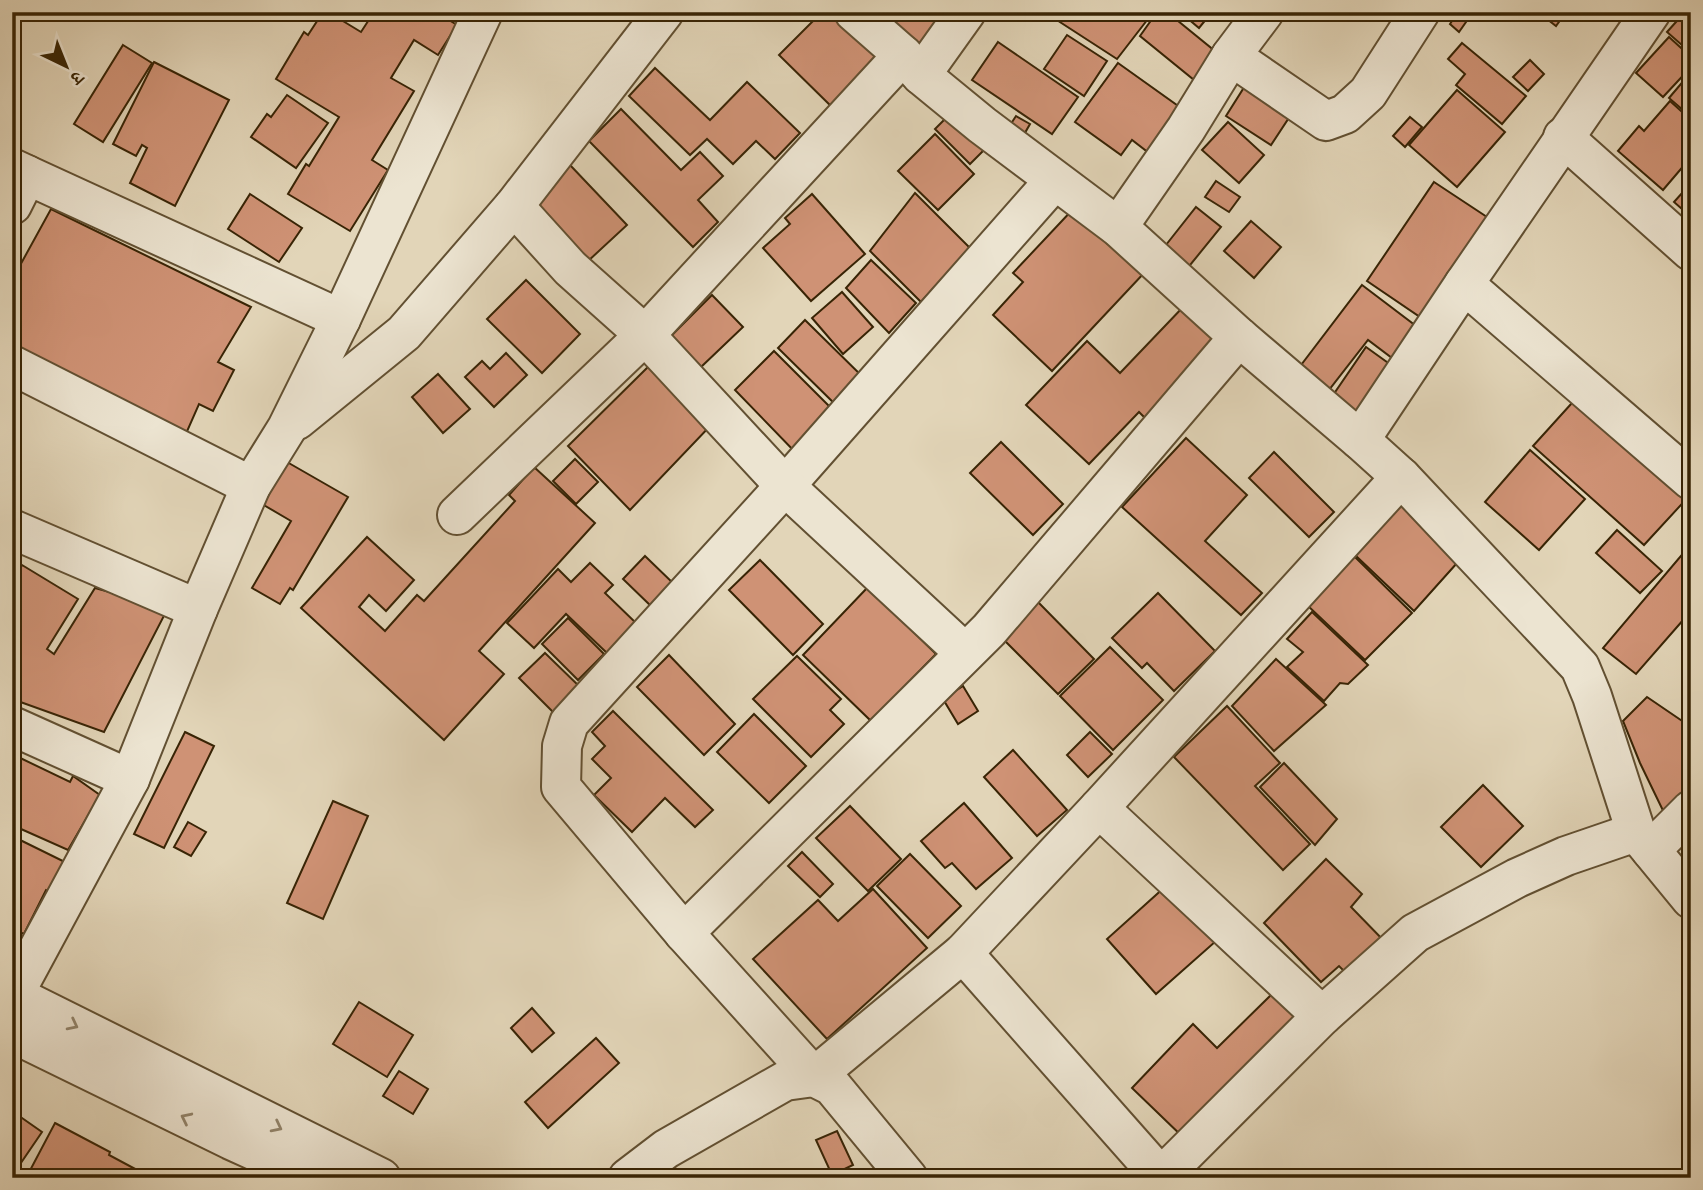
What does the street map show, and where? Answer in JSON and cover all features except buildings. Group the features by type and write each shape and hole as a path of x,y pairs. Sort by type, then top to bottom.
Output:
{"street":[{"path":"381,1178 13,996 130,779 251,486 287,428 341,319 483,12"},
{"path":"287,428 404,333 514,206 664,12"},
{"path":"853,12 912,65 1055,181 1118,227 1239,337 1401,477 1580,667 1644,841 1691,899"},
{"path":"457,515 645,335 966,12"},
{"path":"1118,227 1186,129 1231,56 1264,12"},
{"path":"1231,56 1326,121 1345,114 1368,93 1420,12"},
{"path":"1360,440 1563,137 1651,12"},
{"path":"1563,137 1691,251"},
{"path":"908,1178 832,1086 814,1077 684,933 561,787 562,746 569,723 785,486 1055,181"},
{"path":"17,183 341,319"},
{"path":"514,206 570,268 645,335 785,486 965,653"},
{"path":"1464,284 1691,480"},
{"path":"684,933 989,630 1239,337"},
{"path":"12,365 251,486"},
{"path":"628,1178 666,1149 785,1081 814,1077 963,953 1100,808 1401,477"},
{"path":"12,529 198,609"},
{"path":"12,726 130,779"},
{"path":"1100,808 1322,1016"},
{"path":"963,953 1161,1177 1322,1016 1415,933 1517,877 1566,856 1644,841 1691,810"},
{"path":"12,1033 315,1178"}]}
